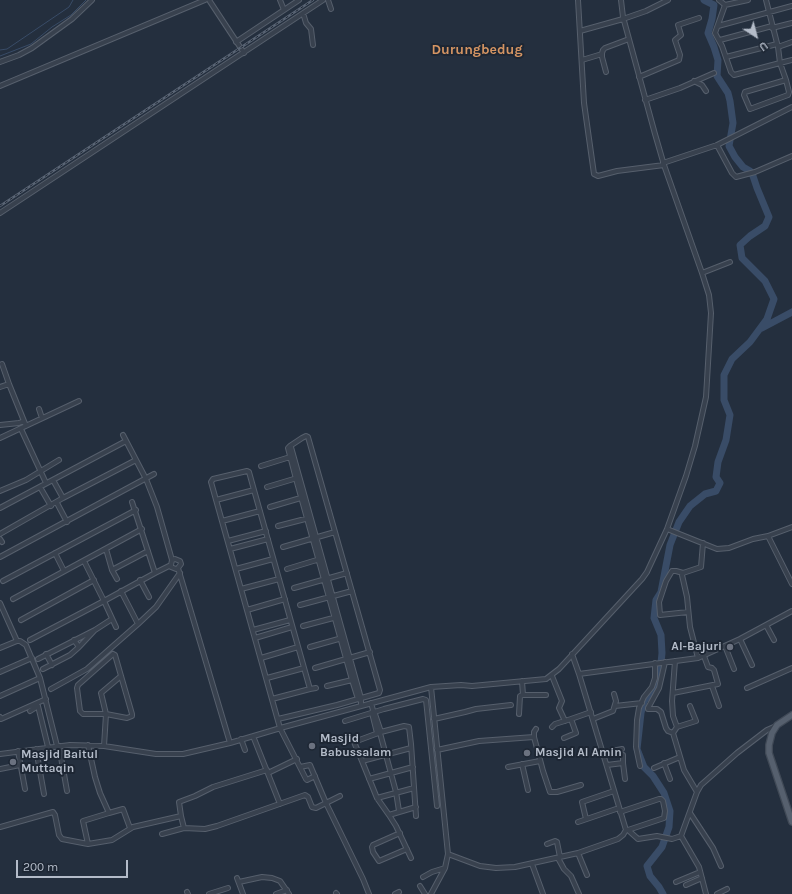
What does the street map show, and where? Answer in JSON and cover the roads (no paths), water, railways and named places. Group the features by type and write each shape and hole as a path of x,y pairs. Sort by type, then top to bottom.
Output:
{"main road":[{"path":"792,715 777,725 772,733 769,745 769,753 792,822"}],"street":[{"path":"0,62 19,55 32,48 72,19 92,0"},
{"path":"0,86 205,0"},
{"path":"209,0 244,53"},
{"path":"280,0 284,10"},
{"path":"236,42 299,0"},
{"path":"0,213 323,0"},
{"path":"328,0 332,8"},
{"path":"578,0 584,103 594,174 596,175 663,164 717,145 792,107"},
{"path":"345,722 372,708 431,689 461,685 474,686 546,679 552,676 642,579 647,572 667,529 686,476 704,407 711,313 709,295 702,273 663,164 623,19 621,0"},
{"path":"580,31 623,19 650,9 668,0"},
{"path":"719,0 725,5"},
{"path":"725,5 748,0"},
{"path":"766,0 780,63 786,80 789,93 788,95 750,109 744,95 745,92 786,80"},
{"path":"725,5 715,33 720,40 733,75 792,60"},
{"path":"718,26 792,6"},
{"path":"303,13 306,23 312,29 313,45"},
{"path":"639,77 679,60 680,55 675,40 681,35 678,24 699,18"},
{"path":"720,40 792,23"},
{"path":"606,72 602,54 605,48 629,39"},
{"path":"726,57 792,42"},
{"path":"582,60 602,54"},
{"path":"645,100 714,74"},
{"path":"694,81 702,85 706,91"},
{"path":"717,145 734,177 755,172 792,156"},
{"path":"702,273 730,262"},
{"path":"2,364 24,423"},
{"path":"0,387 9,384"},
{"path":"0,438 21,429 24,423 40,412 79,401"},
{"path":"0,425 24,423"},
{"path":"21,429 46,483"},
{"path":"123,435 146,479 157,507 173,569 179,571"},
{"path":"0,754 58,746 104,744 156,754 174,754 196,751 242,741 316,714 360,701 380,692 336,532 308,438 306,436 288,448 290,458 298,478"},
{"path":"0,508 126,442"},
{"path":"290,446 360,701"},
{"path":"261,466 290,458"},
{"path":"0,491 26,480 59,460"},
{"path":"0,534 57,503 63,498 136,460"},
{"path":"310,689 249,472 247,470 213,479 211,482 280,727 306,780 314,776"},
{"path":"0,557 154,474"},
{"path":"267,487 298,478"},
{"path":"53,480 63,498"},
{"path":"40,487 51,506"},
{"path":"216,500 254,490"},
{"path":"270,507 304,498"},
{"path":"132,502 142,529 154,573"},
{"path":"57,503 67,522"},
{"path":"2,581 136,510"},
{"path":"222,521 260,511"},
{"path":"278,526 309,518"},
{"path":"667,529 717,549 724,549 792,527"},
{"path":"13,599 142,529"},
{"path":"228,541 266,531"},
{"path":"283,547 336,532"},
{"path":"768,536 792,584"},
{"path":"230,549 268,539"},
{"path":"688,612 660,615 659,602 669,575 674,571 683,573 701,567 703,543"},
{"path":"106,549 112,570 117,580"},
{"path":"112,570 148,551"},
{"path":"55,553 64,571"},
{"path":"30,640 104,601 154,573 175,559 180,561 181,564 179,571 156,607 87,669 51,689"},
{"path":"236,569 273,559"},
{"path":"287,568 321,559"},
{"path":"84,560 116,627"},
{"path":"179,571 230,743"},
{"path":"294,588 347,573"},
{"path":"683,573 682,575 692,636 698,658"},
{"path":"241,589 279,579"},
{"path":"21,620 94,580"},
{"path":"140,580 149,598"},
{"path":"300,605 352,590"},
{"path":"121,591 138,624"},
{"path":"247,610 285,599"},
{"path":"0,603 17,641"},
{"path":"580,674 698,658 740,639 792,611"},
{"path":"303,626 337,618"},
{"path":"38,659 95,630 112,619"},
{"path":"253,630 290,620"},
{"path":"766,625 774,640"},
{"path":"255,638 292,627"},
{"path":"43,669 70,654 95,630"},
{"path":"310,646 343,638"},
{"path":"740,639 752,665"},
{"path":"74,640 79,647"},
{"path":"0,648 20,641 26,646 32,658 46,699 58,746 67,791"},
{"path":"725,646 734,668"},
{"path":"261,658 298,647"},
{"path":"315,668 370,652"},
{"path":"46,654 52,665"},
{"path":"113,654 115,655 132,716 127,718 106,714 82,713 77,686 113,654"},
{"path":"572,654 580,674 627,830 638,839 657,836 672,839 681,836"},
{"path":"673,693 717,685 718,683 714,670 708,667 704,656"},
{"path":"0,672 32,658"},
{"path":"348,658 352,680 360,701 372,708 423,699 426,700 437,806"},
{"path":"675,661 672,701 673,716 677,727"},
{"path":"665,662 660,688 648,709 657,709 661,712 666,728 668,731 673,733 685,770 696,792"},
{"path":"640,766 636,738 637,720 642,703 652,687 655,678 656,663"},
{"path":"266,678 304,668"},
{"path":"747,688 792,668"},
{"path":"104,744 106,714 101,693 121,676"},
{"path":"552,676 562,701 560,708 564,721"},
{"path":"0,696 40,678"},
{"path":"327,686 352,680"},
{"path":"519,714 520,696 523,695 522,681"},
{"path":"712,686 719,706"},
{"path":"272,699 316,688"},
{"path":"431,689 448,854 445,868 431,894"},
{"path":"593,719 610,713 615,706 614,694"},
{"path":"523,695 546,695"},
{"path":"0,717 1,719 46,699"},
{"path":"280,727 316,714 360,701"},
{"path":"615,706 642,703"},
{"path":"434,718 465,712 476,708 511,705"},
{"path":"30,711 38,706 48,747"},
{"path":"673,733 677,727 696,721 690,706"},
{"path":"372,708 386,754 400,810"},
{"path":"552,727 555,724 591,712"},
{"path":"564,738 576,733 571,719"},
{"path":"681,836 696,792 701,785 708,777 737,753 777,725"},
{"path":"411,858 406,850 400,833 377,798 354,742 404,726 409,727 416,816"},
{"path":"536,729 534,737 550,792 557,792 581,785"},
{"path":"253,736 280,804"},
{"path":"437,750 479,741 534,737"},
{"path":"242,741 245,750"},
{"path":"88,745 100,794 109,813"},
{"path":"362,761 411,748"},
{"path":"36,749 44,794"},
{"path":"603,753 622,749"},
{"path":"18,751 25,789"},
{"path":"623,755 625,779"},
{"path":"654,768 680,757"},
{"path":"184,828 179,802 213,787 267,771 297,759"},
{"path":"508,767 540,761"},
{"path":"607,765 623,763"},
{"path":"664,763 670,779"},
{"path":"300,767 309,764 326,804 369,894"},
{"path":"522,764 528,790"},
{"path":"0,769 20,765"},
{"path":"369,779 413,767"},
{"path":"377,798 414,788"},
{"path":"586,819 582,802 614,791"},
{"path":"162,834 184,828 196,829 217,826 305,796 308,797 314,808 326,804 340,796"},
{"path":"448,854 488,867 514,867 532,864 578,853 618,839 627,830 664,818 665,811 663,801 659,799 578,822"},
{"path":"389,815 400,810 416,806"},
{"path":"88,843 83,821 122,808 130,828"},
{"path":"0,827 53,812 56,815 59,835 62,839 88,843 112,840 130,828 181,816"},
{"path":"690,813 713,848 721,866"},
{"path":"400,833 373,845 373,852 379,861 406,850"},
{"path":"681,836 696,862 706,894"},
{"path":"547,844 555,841 557,842 559,857 564,869 571,876 579,894"},
{"path":"578,853 587,875"},
{"path":"532,864 542,894"},
{"path":"423,876 445,868"},
{"path":"676,882 700,872"},
{"path":"243,894 238,880 262,877 272,878 280,882 288,892 276,894"},
{"path":"686,885 702,878"},
{"path":"420,886 425,894"},
{"path":"209,894 220,892 228,888"},
{"path":"717,894 727,889"}],"waterway":[{"path":"0,50 7,49 69,7 73,0"},
{"path":"0,56 31,44 52,27 71,15 86,0"},
{"path":"663,894 650,876 647,866 662,847 669,827 670,811 664,793 653,776 644,767 637,749 641,713 644,701 652,691 660,673 662,653 661,635 654,618 656,600 661,592 670,545 679,522 690,506 705,494 716,491 720,483 716,477 718,462 726,440 730,415 724,400 724,375 732,359 750,342 767,319 774,299 765,281 742,258 740,245 765,226 769,217 753,176 750,171 743,167 729,146 733,123 730,101 728,93 717,76 718,60 708,33 714,5 704,0"},
{"path":"762,328 792,312"},
{"path":"287,728 321,719"}],"railway":[{"path":"0,206 313,0"}],"place":[{"name":"Al-Bajuri","path":"730,647"},
{"name":"Masjid Babussalam","path":"312,746"},
{"name":"Masjid Al Amin","path":"527,753"},
{"name":"Masjid Baitul Muttaqin","path":"13,762"}],"district":[{"name":"Durungbedug","path":"477,50"}]}
